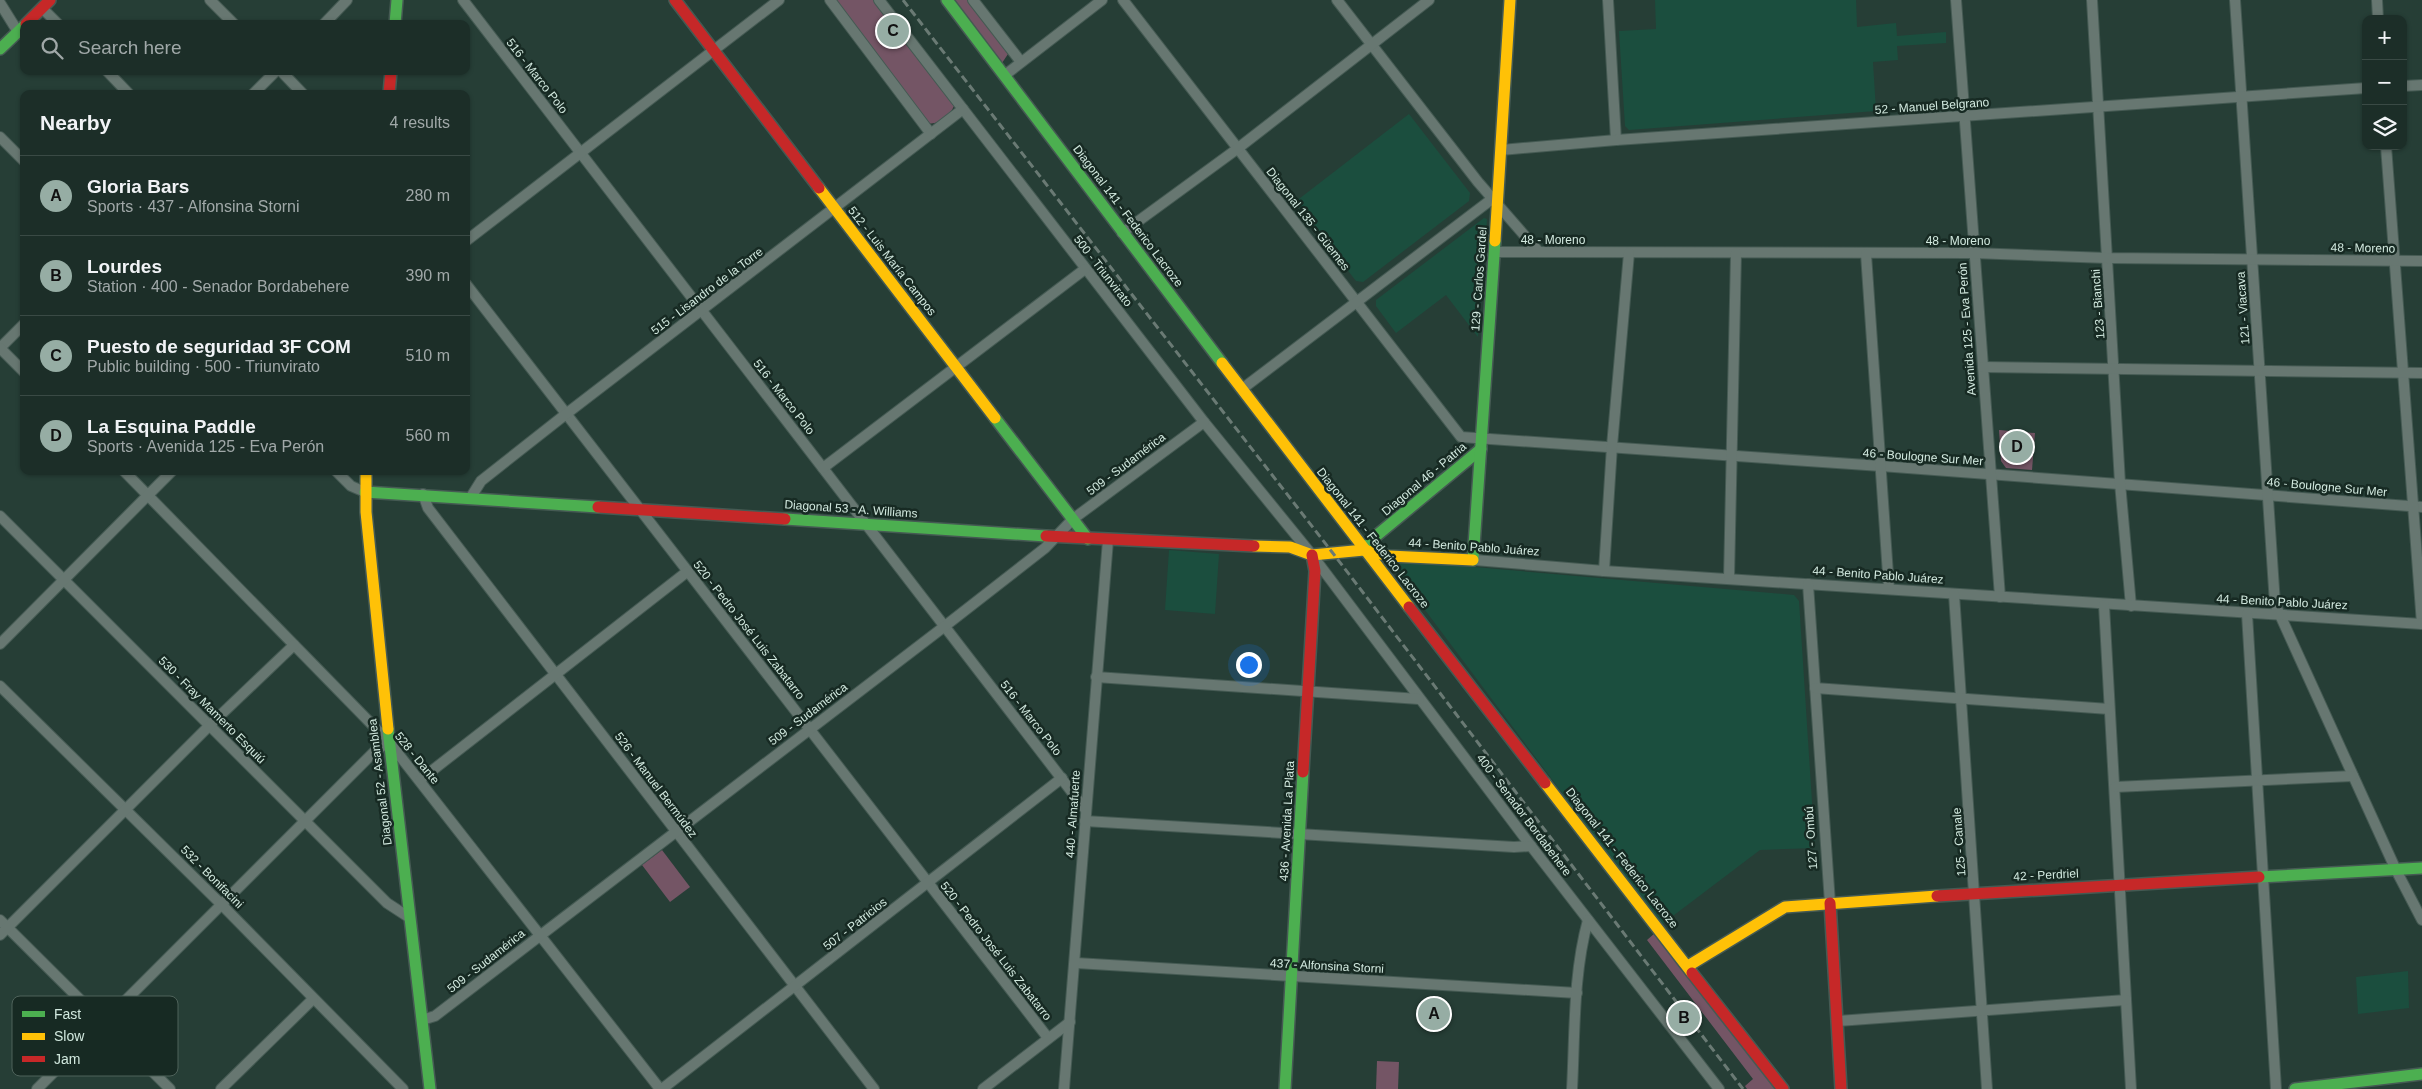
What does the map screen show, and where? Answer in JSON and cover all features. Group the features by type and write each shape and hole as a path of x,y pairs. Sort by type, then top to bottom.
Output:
{"street":[{"path":"210,0 230,20"},
{"path":"328,20 347,0"},
{"path":"395,20 397,0"},
{"name":"516 - Marco Polo","path":"462,0 823,468 864,524 1086,809"},
{"name":"512 - Luis María Campos","path":"675,0 1088,539"},
{"path":"470,239 779,0"},
{"path":"830,0 931,134"},
{"name":"500 - Triunvirato","path":"879,0 1204,422 1312,555"},
{"name":"Diagonal 141 - Federico Lacroze","path":"947,0 1364,550 1783,1089"},
{"path":"973,0 1021,62"},
{"path":"1005,75 1102,0"},
{"name":"Diagonal 135 - Güemes","path":"1123,0 1456,432 1466,439 1481,443"},
{"path":"1337,0 1495,202 1539,252"},
{"path":"1122,233 1237,149 1429,0"},
{"name":"129 - Carlos Gardel","path":"1475,560 1494,252 1495,202 1501,150 1510,0"},
{"path":"1608,0 1616,140"},
{"name":"Avenida 125 - Eva Perón","path":"1956,0 1989,474 2000,596"},
{"name":"123 - Bianchi","path":"2092,0 2115,368 2120,483 2131,606"},
{"name":"121 - Viacava","path":"2235,0 2275,604 2396,870 2422,920"},
{"path":"2377,0 2378,15"},
{"path":"0,4 20,25"},
{"path":"29,20 46,4 56,20"},
{"path":"0,49 20,29"},
{"path":"111,75 126,90"},
{"path":"257,90 272,75"},
{"path":"285,75 299,90"},
{"path":"389,90 391,75"},
{"path":"2407,86 2422,84"},
{"name":"52 - Manuel Belgrano","path":"1501,150 1616,140 2362,88"},
{"name":"515 - Lisandro de la Torre","path":"471,497 481,482 566,414 963,109"},
{"path":"0,137 20,157"},
{"path":"2386,150 2402,373 2417,507 2422,624"},
{"path":"1242,389 1495,202"},
{"name":"48 - Moreno","path":"1494,252 1973,253 2107,258 2422,261"},
{"path":"1604,571 1612,446 1629,253"},
{"path":"1729,579 1736,253"},
{"path":"1866,254 1889,589"},
{"path":"823,468 1085,269"},
{"name":"520 - Pedro José Luis Zabatarro","path":"470,289 1048,1038"},
{"path":"20,328 0,348 20,368"},
{"path":"1983,367 2422,373"},
{"name":"509 - Sudamérica","path":"422,1020 435,1016 674,831 945,626 1045,548 1073,519 1204,422"},
{"name":"46 - Boulogne Sur Mer","path":"1481,443 1612,446 2417,507"},
{"name":"Diagonal 46 - Patria","path":"1364,550 1376,536 1481,443"},
{"name":"528 - Dante","path":"128,475 389,742 661,1089"},
{"path":"0,644 168,475"},
{"path":"340,475 351,486 366,492"},
{"name":"Diagonal 52 - Asamblea","path":"366,475 389,742 430,1089"},
{"name":"Diagonal 53 - A. Williams","path":"366,492 471,497 1088,539 1290,547 1312,555 1332,552"},
{"name":"526 - Manuel Bermúdez","path":"423,494 428,508 674,831 874,1089"},
{"name":"530 - Fray Mamerto Esquiú","path":"0,516 387,903 410,918"},
{"name":"440 - Almafuerte","path":"1064,1089 1076,963 1085,821 1108,540"},
{"name":"44 - Benito Pablo Juárez","path":"1332,552 1364,550 1389,556 1475,560 1604,571 2000,596 2104,605 2422,624"},
{"name":"436 - Avenida La Plata","path":"1285,1089 1315,571 1312,555"},
{"name":"400 - Senador Bordabehere","path":"1312,555 1531,846 1719,1089"},
{"path":"420,780 688,571"},
{"name":"127 - Ombú","path":"1808,584 1838,1020 1841,1089"},
{"name":"125 - Canale","path":"1954,594 1987,1089"},
{"path":"2104,605 2131,1089"},
{"path":"2247,614 2276,1089"},
{"path":"74,996 2,928 126,810 209,726 294,645"},
{"path":"1096,677 1419,699"},
{"name":"532 - Bonifacini","path":"0,686 221,904 403,1089"},
{"path":"1815,688 2109,708"},
{"path":"130,996 379,747 389,742"},
{"path":"2115,788 2353,776"},
{"name":"507 - Patricios","path":"661,1089 795,987 1062,778"},
{"path":"1085,821 1514,847 1531,846"},
{"name":"42 - Perdriel","path":"1688,966 1780,908 1830,902 1974,893 2422,868"},
{"path":"1572,1089 1577,993 1584,933 1588,920"},
{"name":"437 - Alfonsina Storni","path":"1076,963 1577,993"},
{"path":"221,1089 313,999"},
{"path":"1838,1020 2126,1000"},
{"path":"983,1089 1070,1022"},
{"path":"2295,1089 2422,1074"},
{"path":"37,1089 50,1076"},
{"path":"157,1076 170,1089"}],"shaded area":[{"path":"835,0 876,0 954,106 947,116 935,123 928,123"},
{"path":"950,0 967,0 1008,54 1002,63"},
{"path":"1655,0 1856,0 1857,27 1896,23 1897,36 1946,32 1946,43 1897,46 1898,60 1873,62 1876,111 1629,130 1625,126 1619,31 1656,29"},
{"path":"1409,114 1470,193 1469,201 1363,282 1356,281 1295,202"},
{"path":"1484,218 1487,219 1478,337 1446,295 1396,333 1376,306 1376,300"},
{"path":"1999,430 2035,433 2032,470 2006,468 2001,461"},
{"path":"1169,550 1219,554 1215,614 1165,610"},
{"path":"1394,560 1794,595 1799,601 1815,848 1760,850 1661,925 1392,566"},
{"path":"662,850 690,887 670,902 642,865"},
{"path":"1655,933 1776,1089 1747,1089 1745,1086 1753,1079 1647,940"},
{"path":"2408,971 2409,1008 2358,1014 2356,977"},
{"path":"1377,1061 1399,1062 1398,1089 1376,1089"}],"railway":[{"path":"903,0 1332,552 1743,1089"}],"traffic: fast":[{"path":"395,20 397,0"},
{"path":"947,0 1222,363"},
{"path":"0,49 20,30"},
{"path":"1473,560 1495,241"},
{"path":"995,418 1088,539"},
{"path":"1364,550 1376,536 1481,449"},
{"path":"365,492 598,507"},
{"path":"785,519 1046,536"},
{"path":"388,729 430,1089"},
{"path":"1285,1089 1303,772"},
{"path":"2259,877 2422,868"},
{"path":"2295,1089 2422,1074"}],"traffic: slow":[{"path":"1495,241 1510,0"},
{"path":"819,188 995,418"},
{"path":"1222,363 1409,607"},
{"path":"366,475 366,512 388,729"},
{"path":"1254,546 1290,547 1312,555 1364,550 1389,556 1473,560"},
{"path":"1545,783 1692,973"},
{"path":"1688,966 1785,907 1937,896"}],"traffic: jam":[{"path":"30,20 50,0"},
{"path":"675,0 819,188"},
{"path":"389,90 391,75"},
{"path":"598,507 785,519"},
{"path":"1046,536 1254,546"},
{"path":"1303,772 1315,571 1312,555"},
{"path":"1409,607 1545,783"},
{"path":"1937,896 2259,877"},
{"path":"1830,903 1841,1089"},
{"path":"1692,973 1783,1089"}],"place":[{"name":"Puesto de seguridad 3F COM","path":"893,31"},
{"name":"La Esquina Paddle","path":"2017,447"},
{"name":"Gloria Bars","path":"1434,1014"},
{"name":"Lourdes","path":"1684,1018"}]}
